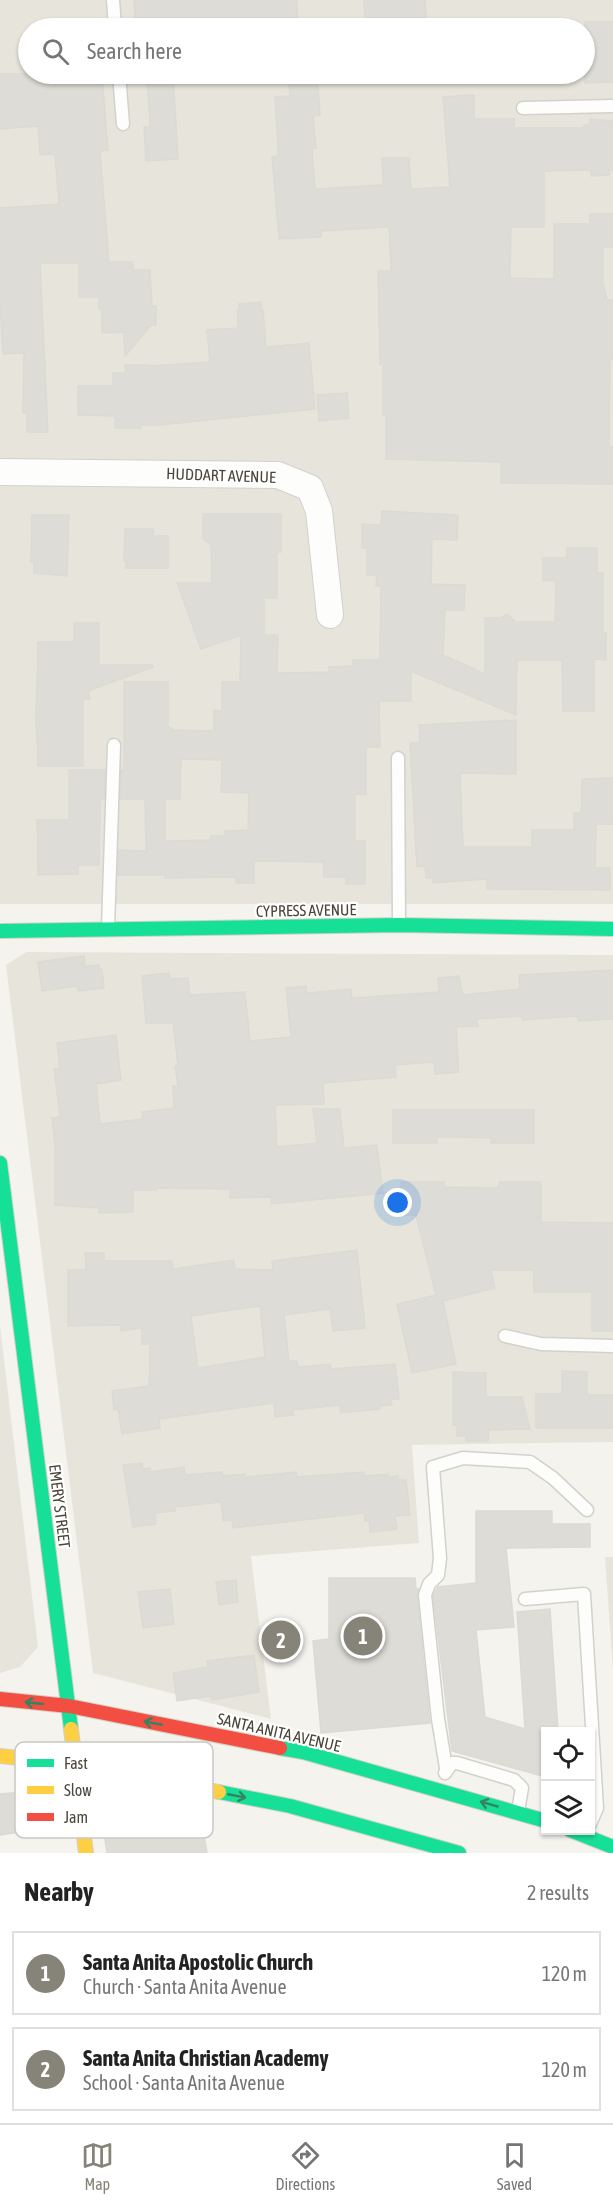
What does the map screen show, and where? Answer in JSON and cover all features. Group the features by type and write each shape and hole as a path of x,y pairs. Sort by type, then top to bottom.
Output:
{"street":[{"name":"HUDDART AVENUE","path":"0,472 278,475 310,488 319,511 330,615"},
{"name":"CYPRESS AVENUE","path":"0,931 399,925 613,929"},
{"name":"EMERY STREET","path":"0,1163 73,1742"},
{"name":"SANTA ANITA AVENUE","path":"0,1700 69,1706 303,1752 541,1819"},
{"path":"0,1756 15,1758"},
{"path":"213,1791 290,1806 386,1838 459,1853"},
{"path":"595,1835 613,1847"},
{"name":"EMERY STREET","path":"84,1838 86,1853"}],"lane":[{"path":"112,0 114,18"},
{"path":"119,84 123,124"},
{"path":"523,108 613,106"},
{"path":"108,929 114,745"},
{"path":"398,759 399,925"},
{"path":"505,1336 541,1344 613,1346"},
{"path":"441,1791 446,1768 438,1719 425,1595 429,1584 438,1575 440,1558 433,1467 463,1458 530,1462 553,1478 587,1510"},
{"path":"525,1599 584,1594 597,1808 595,1813"},
{"path":"446,1768 452,1763 457,1763 514,1780 522,1788 517,1812"}],"shaded area":[{"path":"0,0 613,0 613,904 0,904"},
{"path":"26,952 613,955 613,1442 412,1445 419,1543 251,1556 271,1719 93,1673 6,965"},
{"path":"0,1325 38,1647 20,1667 0,1673"},
{"path":"605,1557 613,1557 613,1670"}],"building":[{"path":"134,0 297,0 298,18 135,18"},
{"path":"364,0 425,0 426,18 365,18"},
{"path":"595,22 613,22 613,82 595,83"},
{"path":"0,74 18,74 18,84 103,84 108,150 100,151 109,262 133,262 133,270 150,270 152,306 156,306 156,325 151,325 125,356 124,332 102,333 102,309 99,309 99,297 79,297 79,263 40,263 48,432 27,432 27,413 23,413 24,353 3,354 0,303 0,208 59,204 55,154 40,155 38,126 0,129"},
{"path":"148,84 174,84 178,159 146,161 144,127 150,127"},
{"path":"289,84 318,84 320,115 313,116 316,148 312,148 315,189 383,185 382,158 409,158 411,189 450,187 443,97 474,95 474,119 514,119 514,128 584,128 584,125 590,125 590,119 613,121 613,170 609,170 609,175 591,176 591,170 544,171 544,227 511,227 510,278 554,279 554,224 590,224 590,214 613,214 613,247 603,247 603,283 607,300 613,300 609,447 613,447 613,484 501,483 501,462 386,459 383,364 380,364 378,271 391,271 389,227 321,231 321,237 279,239 272,157 278,156 275,97 290,96"},
{"path":"261,302 266,347 309,343 315,409 141,425 141,428 115,428 115,416 78,415 78,386 113,386 113,373 126,373 125,365 149,366 210,362 207,330 238,328 239,304"},
{"path":"347,393 349,418 319,421 317,395"},
{"path":"382,511 458,515 457,540 432,539 431,584 465,585 464,610 445,610 443,655 485,674 485,618 501,618 507,614 516,622 555,622 556,581 543,580 543,558 567,558 567,548 597,548 597,573 603,573 603,633 606,633 606,660 594,659 594,711 563,711 562,660 517,660 516,715 411,671 411,701 379,701 380,747 366,747 366,795 355,794 355,841 365,841 365,884 346,884 346,877 324,877 323,862 254,861 254,883 236,883 236,877 165,878 165,875 118,875 119,850 146,851 145,799 120,799 121,770 124,770 124,682 168,682 168,728 214,731 214,710 222,711 222,682 240,682 241,635 201,649 177,583 212,583 211,545 203,539 203,514 281,514 281,552 277,552 277,598 264,598 264,635 278,635 277,673 329,672 329,667 353,666 353,660 380,660 381,586 376,586 377,575 367,575 367,548 362,548 362,524 381,525","holes":["181,759 222,760 221,792 249,793 248,830 225,831 225,836 211,836 211,840 165,841 165,799 180,799"]},
{"path":"32,515 69,515 67,576 34,573 34,562 31,562"},
{"path":"125,529 153,529 153,536 168,536 168,568 126,568 126,561 124,561"},
{"path":"74,623 99,623 99,665 152,665 153,667 88,691 90,699 83,699 83,766 38,766 36,718 38,642 74,642"},
{"path":"516,720 516,774 460,773 463,847 532,847 532,830 574,830 574,813 581,813 582,779 613,778 613,824 596,824 595,868 610,868 610,890 487,889 487,879 433,883 433,878 426,878 425,866 417,867 410,743 420,742 419,725"},
{"path":"69,770 105,770 104,799 100,799 99,865 78,865 78,874 38,875 37,820 69,820"},
{"path":"84,956 85,966 99,965 99,969 102,969 104,988 78,991 78,986 42,991 38,962"},
{"path":"613,970 613,1019 578,1021 577,1016 522,1020 522,1016 477,1019 478,1026 456,1027 459,1072 435,1074 434,1062 395,1065 396,1077 323,1083 324,1104 275,1105 277,1147 317,1143 313,1109 340,1109 344,1148 377,1145 383,1193 272,1204 271,1197 230,1198 230,1189 157,1188 157,1190 133,1190 133,1212 99,1213 99,1208 55,1205 55,1146 52,1118 60,1117 54,1069 60,1068 57,1043 116,1035 121,1080 96,1084 100,1124 143,1119 142,1112 174,1108 173,1086 178,1086 175,1066 178,1066 173,1023 146,1023 142,976 169,973 170,979 188,978 190,995 245,992 250,1041 291,1037 286,988 306,986 307,993 351,989 352,998 439,992 438,978 459,976 463,995 520,989 519,975"},
{"path":"393,1110 534,1110 534,1143 491,1143 491,1138 437,1137 437,1143 393,1143"},
{"path":"401,1182 444,1182 444,1187 498,1188 499,1182 541,1182 541,1222 613,1223 613,1331 592,1331 592,1292 534,1292 533,1270 491,1270 495,1288 443,1301 456,1364 412,1373 397,1304 436,1295 416,1215 401,1215"},
{"path":"357,1250 365,1328 333,1331 330,1309 284,1315 289,1361 297,1361 298,1367 330,1364 331,1369 395,1364 399,1399 391,1399 392,1405 379,1406 380,1409 341,1413 340,1405 293,1410 294,1415 275,1417 274,1403 159,1419 160,1428 122,1434 118,1409 114,1410 112,1391 149,1386 150,1344 142,1344 142,1328 121,1331 120,1325 68,1326 68,1270 86,1270 85,1253 104,1253 104,1261 172,1261 173,1269 234,1260 235,1269 273,1270 272,1261","holes":["260,1306 265,1357 198,1368 191,1316"]},
{"path":"562,1371 587,1372 587,1395 613,1395 613,1428 536,1428 536,1394 562,1394"},
{"path":"453,1372 486,1373 486,1397 522,1397 530,1429 489,1430 488,1441 466,1441 466,1436 457,1436 457,1425 453,1425"},
{"path":"142,1463 143,1469 150,1468 150,1472 184,1467 185,1475 222,1472 223,1476 245,1474 246,1477 296,1472 297,1477 364,1472 364,1476 388,1474 389,1477 398,1476 398,1480 406,1480 410,1515 395,1516 397,1529 370,1532 369,1520 365,1521 364,1513 233,1528 232,1520 223,1521 221,1502 175,1507 175,1511 155,1513 156,1524 133,1527 123,1465"},
{"path":"476,1511 552,1511 552,1524 590,1524 590,1547 506,1548 514,1627 476,1630 485,1717 525,1729 517,1612 550,1609 558,1727 541,1727 541,1776 452,1751 433,1596 438,1587 476,1583"},
{"path":"329,1578 415,1578 416,1589 419,1589 417,1596 430,1723 321,1733 313,1641 329,1639"},
{"path":"236,1580 238,1602 219,1605 216,1582"},
{"path":"170,1589 174,1624 143,1628 138,1592"},
{"path":"254,1655 259,1692 212,1700 211,1696 177,1701 173,1673 208,1667 207,1661"},
{"path":"15,1793 15,1833 0,1835 0,1794"},
{"path":"204,1838 207,1853 107,1853 105,1839"}],"traffic: fast":[{"path":"0,931 399,925 613,929"},
{"path":"0,1163 71,1729"},
{"path":"280,1748 303,1752 541,1820"},
{"path":"219,1792 290,1806 459,1853"},
{"path":"583,1835 613,1847"}],"traffic: slow":[{"path":"71,1729 73,1742"},
{"path":"0,1756 15,1758"},
{"path":"213,1791 219,1792"},
{"path":"84,1838 86,1853"}],"traffic: jam":[{"path":"0,1699 69,1706 280,1748"}],"place":[{"name":"Santa Anita Apostolic Church","path":"363,1636"},
{"name":"Santa Anita Christian Academy","path":"281,1640"}]}
